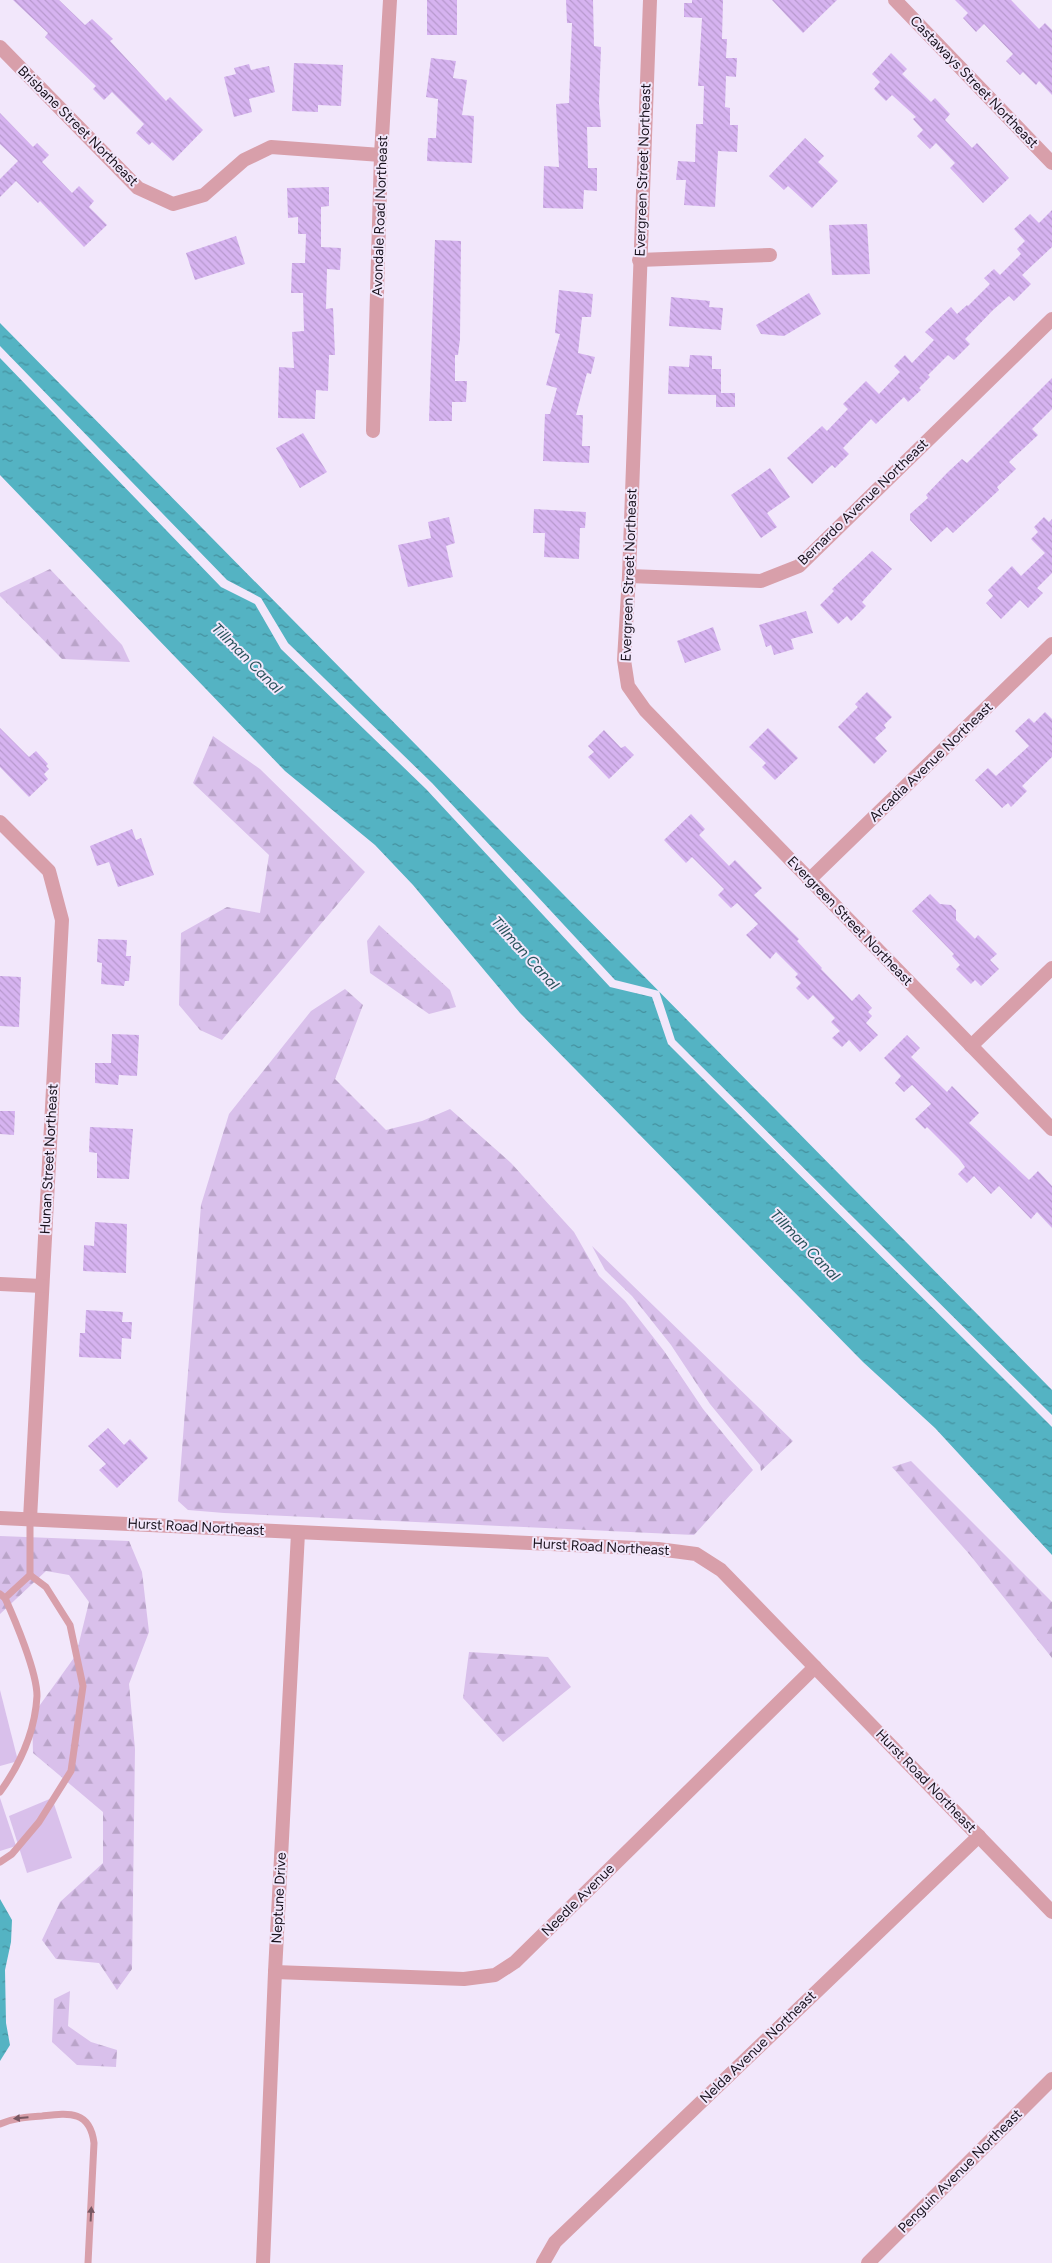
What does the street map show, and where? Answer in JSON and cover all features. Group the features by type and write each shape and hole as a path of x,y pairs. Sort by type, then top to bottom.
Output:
{"street":[{"name":"Avondale Road Northeast","path":"373,431 381,155 390,0"},
{"name":"Evergreen Street Northeast","path":"650,0 639,260 629,576 624,660 628,686 645,710 1052,1129"},
{"name":"Castaways Street Northeast","path":"895,0 1052,163"},
{"name":"Brisbane Street Northeast","path":"0,47 138,188 173,204 204,195 244,160 271,147 381,155"},
{"path":"639,260 770,255"},
{"name":"Bernardo Avenue Northeast","path":"629,576 761,581 798,566 1052,318"},
{"name":"Arcadia Avenue Northeast","path":"809,880 1052,644"},
{"name":"Hunan Street Northeast","path":"0,822 49,871 62,920 30,1519"},
{"path":"971,1046 1052,968"},
{"path":"0,1284 42,1286"},
{"name":"Hurst Road Northeast","path":"0,1518 658,1549 696,1554 721,1570 1052,1912"},
{"name":"Neptune Drive","path":"263,2263 275,1972 298,1533"},
{"name":"Needle Avenue","path":"275,1972 464,1979 495,1974 516,1962 815,1667"},
{"name":"Nelda Avenue Northeast","path":"543,2263 555,2242 979,1836"},
{"name":"Penguin Avenue Northeast","path":"868,2263 1052,2079"}],"lane":[{"path":"30,1519 30,1575"},
{"path":"0,1792 22,1756 31,1735 37,1695 18,1627 2,1596 30,1575"},
{"path":"0,1862 12,1854 39,1822 71,1771 82,1686 70,1625 46,1587 30,1575"},
{"path":"0,2124 13,2118 72,2113 84,2120 92,2130 94,2144 88,2263"}],"green space":[{"path":"50,569 122,645 130,662 62,659 0,596 0,593"},
{"path":"213,736 260,769 365,872 222,1040 200,1030 179,1005 181,933 227,907 260,913 269,855 193,783"},
{"path":"379,925 450,990 456,1007 429,1014 370,973 367,941"},
{"path":"345,989 363,1005 335,1079 386,1130 422,1121 450,1109 511,1163 574,1232 599,1276 625,1301 664,1351 703,1409 753,1470 694,1535 224,1513 188,1510 178,1501 201,1205 229,1114 311,1011"},
{"path":"592,1246 793,1441 761,1471 760,1465 710,1404 671,1345 632,1296 605,1270"},
{"path":"911,1461 1052,1602 1052,1658 970,1555 892,1467"},
{"path":"0,1536 129,1541 142,1572 149,1632 129,1684 135,1749 132,1969 117,1990 99,1963 56,1959 42,1940 60,1902 103,1863 103,1812 33,1753 32,1716 76,1655 89,1602 69,1575 46,1571 0,1614"},
{"path":"469,1652 548,1657 571,1687 503,1742 463,1698"},
{"path":"0,1690 18,1761 0,1766"},
{"path":"0,1798 16,1846 0,1851"},
{"path":"52,1798 72,1858 27,1873 9,1816"},
{"path":"70,1991 68,2026 91,2042 117,2050 116,2067 77,2065 52,2042 54,1999"}],"water":[{"path":"0,323 658,991 615,980 432,783 288,643 261,598 227,580 0,346"},
{"name":"Tillman Canal","path":"0,358 221,587 255,604 281,649 426,789 610,987 652,997 668,1044 1052,1427 1052,1555 935,1428 863,1362 520,1013 413,885 375,845 285,771 0,475"},
{"path":"659,992 1052,1390 1052,1415 675,1040"},
{"path":"0,1899 12,1920 11,1942 5,1970 6,2023 10,2045 0,2061"}],"building":[{"path":"13,0 59,0 85,25 92,19 113,39 110,41 166,101 170,97 203,130 173,161 152,142 149,145 136,133 144,124 112,92 104,100 93,89 96,86 45,37 48,33"},
{"path":"427,0 457,0 457,35 427,35"},
{"path":"566,0 593,0 594,46 601,47 599,103 601,127 587,127 588,168 597,168 597,191 584,190 583,209 543,208 544,166 559,167 556,104 569,103 572,23 567,23"},
{"path":"692,0 723,0 722,39 727,39 726,58 737,58 736,77 726,76 725,107 730,108 730,125 738,125 737,152 718,151 715,207 684,205 686,180 676,180 678,161 695,162 696,124 703,124 704,86 698,86 702,18 684,17 684,3 692,3"},
{"path":"772,0 837,0 803,33"},
{"path":"955,0 1011,0 1039,29 1045,23 1052,30 1052,95 1039,81 1036,85 1023,72 1020,75 1006,61 1013,54 984,24 976,32 963,18 968,13"},
{"path":"891,53 907,69 902,74 931,102 935,98 950,114 945,120 972,148 977,143 1009,178 983,203 950,168 955,163 936,143 930,149 917,136 923,130 913,119 916,117 892,95 886,101 874,89 880,82 872,74"},
{"path":"431,58 456,61 453,78 467,80 462,115 474,116 472,163 427,161 428,138 436,138 438,99 426,97"},
{"path":"294,63 343,65 341,106 318,105 318,112 292,111"},
{"path":"249,64 251,70 269,66 275,92 249,99 252,112 234,117 224,77 236,74 234,68"},
{"path":"0,113 33,147 37,143 49,155 42,162 72,193 79,186 94,201 89,207 107,225 84,247 40,201 38,203 16,181 0,197 0,179 18,161 0,144"},
{"path":"805,138 824,156 818,162 838,181 812,208 788,186 784,190 769,176"},
{"path":"329,187 329,206 321,207 321,247 341,248 340,270 327,269 326,309 333,308 335,355 329,355 328,391 316,390 315,419 278,418 279,367 294,368 292,332 304,331 303,293 291,293 292,263 305,263 306,234 298,234 298,217 288,218 287,188"},
{"path":"1052,210 1052,247 1022,275 1031,284 1014,301 1009,296 993,310 965,339 970,344 954,360 948,355 928,375 930,377 919,388 921,390 908,402 904,397 876,424 871,419 843,448 849,454 835,468 832,465 812,484 787,458 822,426 827,431 848,409 843,404 866,381 879,394 900,372 894,366 905,355 912,363 934,340 925,332 951,307 957,314 968,306 990,284 984,278 994,269 1000,275 1021,254 1017,249 1025,241 1014,229 1030,214 1039,223"},
{"path":"867,224 870,274 832,275 829,225"},
{"path":"236,236 245,264 195,280 186,253"},
{"path":"435,240 461,241 460,339 458,355 455,355 455,381 467,381 466,402 452,402 452,421 429,421"},
{"path":"559,290 593,294 591,317 582,317 578,353 595,357 591,374 587,373 576,415 583,415 582,446 590,446 589,463 543,461 545,414 550,414 557,388 546,385 560,334 555,333"},
{"path":"809,293 821,314 784,336 761,334 756,325"},
{"path":"671,297 710,301 709,307 723,308 721,330 669,326"},
{"path":"690,355 712,356 712,369 721,369 721,393 735,393 735,407 716,407 716,395 668,394 669,366 689,367"},
{"path":"1052,378 1052,409 1032,429 1038,435 1009,462 1016,469 997,487 999,490 953,533 947,527 931,542 910,520 910,514 928,498 926,495 948,472 962,459 967,463"},
{"path":"303,433 327,472 300,488 276,448"},
{"path":"770,468 790,497 767,513 777,527 761,538 731,495"},
{"path":"534,509 586,512 585,528 580,528 579,559 544,557 545,533 533,533"},
{"path":"449,517 455,543 446,546 453,577 408,587 398,545 431,538 428,522"},
{"path":"1044,517 1049,522 1052,519 1052,573 1037,588 1043,593 1028,608 1020,600 1001,619 986,603 993,596 988,590 1012,566 1021,576 1045,553 1031,539 1038,532 1034,527"},
{"path":"872,551 892,569 862,602 866,606 851,621 847,616 838,624 820,605 834,591 832,589"},
{"path":"806,611 813,633 791,639 794,649 774,655 771,645 766,647 759,625"},
{"path":"713,627 721,650 685,663 677,641"},
{"path":"867,692 892,717 884,725 886,728 875,738 887,751 874,764 838,727 858,707 855,704"},
{"path":"1045,712 1052,719 1052,757 1022,786 1027,791 1011,807 1008,803 1002,808 975,780 988,768 996,776 1029,746 1015,731 1029,718 1034,723"},
{"path":"0,728 29,757 36,751 48,764 46,766 49,769 44,774 48,779 29,797 0,767"},
{"path":"768,728 798,758 775,780 762,767 766,763 749,747"},
{"path":"604,730 621,748 625,746 634,755 609,779 588,757 594,752 588,746"},
{"path":"691,814 705,829 699,835 729,866 735,860 762,888 754,895 799,939 797,941 821,969 852,1001 859,994 872,1008 868,1012 872,1016 866,1023 878,1035 860,1052 849,1040 842,1047 832,1038 840,1031 831,1022 835,1018 813,995 808,1000 796,988 801,983 795,977 798,974 776,952 770,959 746,935 758,924 737,903 731,908 718,895 724,889 692,857 686,863 664,840"},
{"path":"132,829 136,840 141,838 154,875 118,887 109,862 97,866 90,846"},
{"path":"930,894 940,904 951,905 956,910 956,920 975,939 978,935 997,954 990,960 999,969 981,986 975,980 971,984 956,969 960,965 952,956 954,954 912,911"},
{"path":"98,939 127,940 126,956 131,956 129,981 125,981 124,986 101,984 102,963 97,962"},
{"path":"0,976 21,977 19,1027 0,1026"},
{"path":"112,1034 139,1035 137,1076 119,1075 118,1085 95,1083 95,1063 111,1063"},
{"path":"907,1035 920,1048 911,1057 947,1092 952,1086 979,1113 969,1123 1029,1180 1038,1171 1052,1186 1052,1228 1037,1212 1031,1219 999,1186 991,1194 974,1176 967,1183 958,1174 965,1167 959,1159 927,1127 925,1129 915,1119 931,1104 912,1085 904,1092 895,1083 901,1076 884,1058"},
{"path":"0,1111 15,1111 14,1135 0,1134"},
{"path":"90,1127 133,1129 129,1179 97,1178 97,1153 89,1152"},
{"path":"95,1222 127,1224 126,1273 83,1271 84,1245 94,1246"},
{"path":"86,1310 123,1312 122,1322 132,1322 131,1339 122,1338 121,1359 79,1357 80,1333 85,1333"},
{"path":"108,1428 124,1445 130,1439 148,1458 117,1488 99,1470 106,1464 88,1446"}]}
